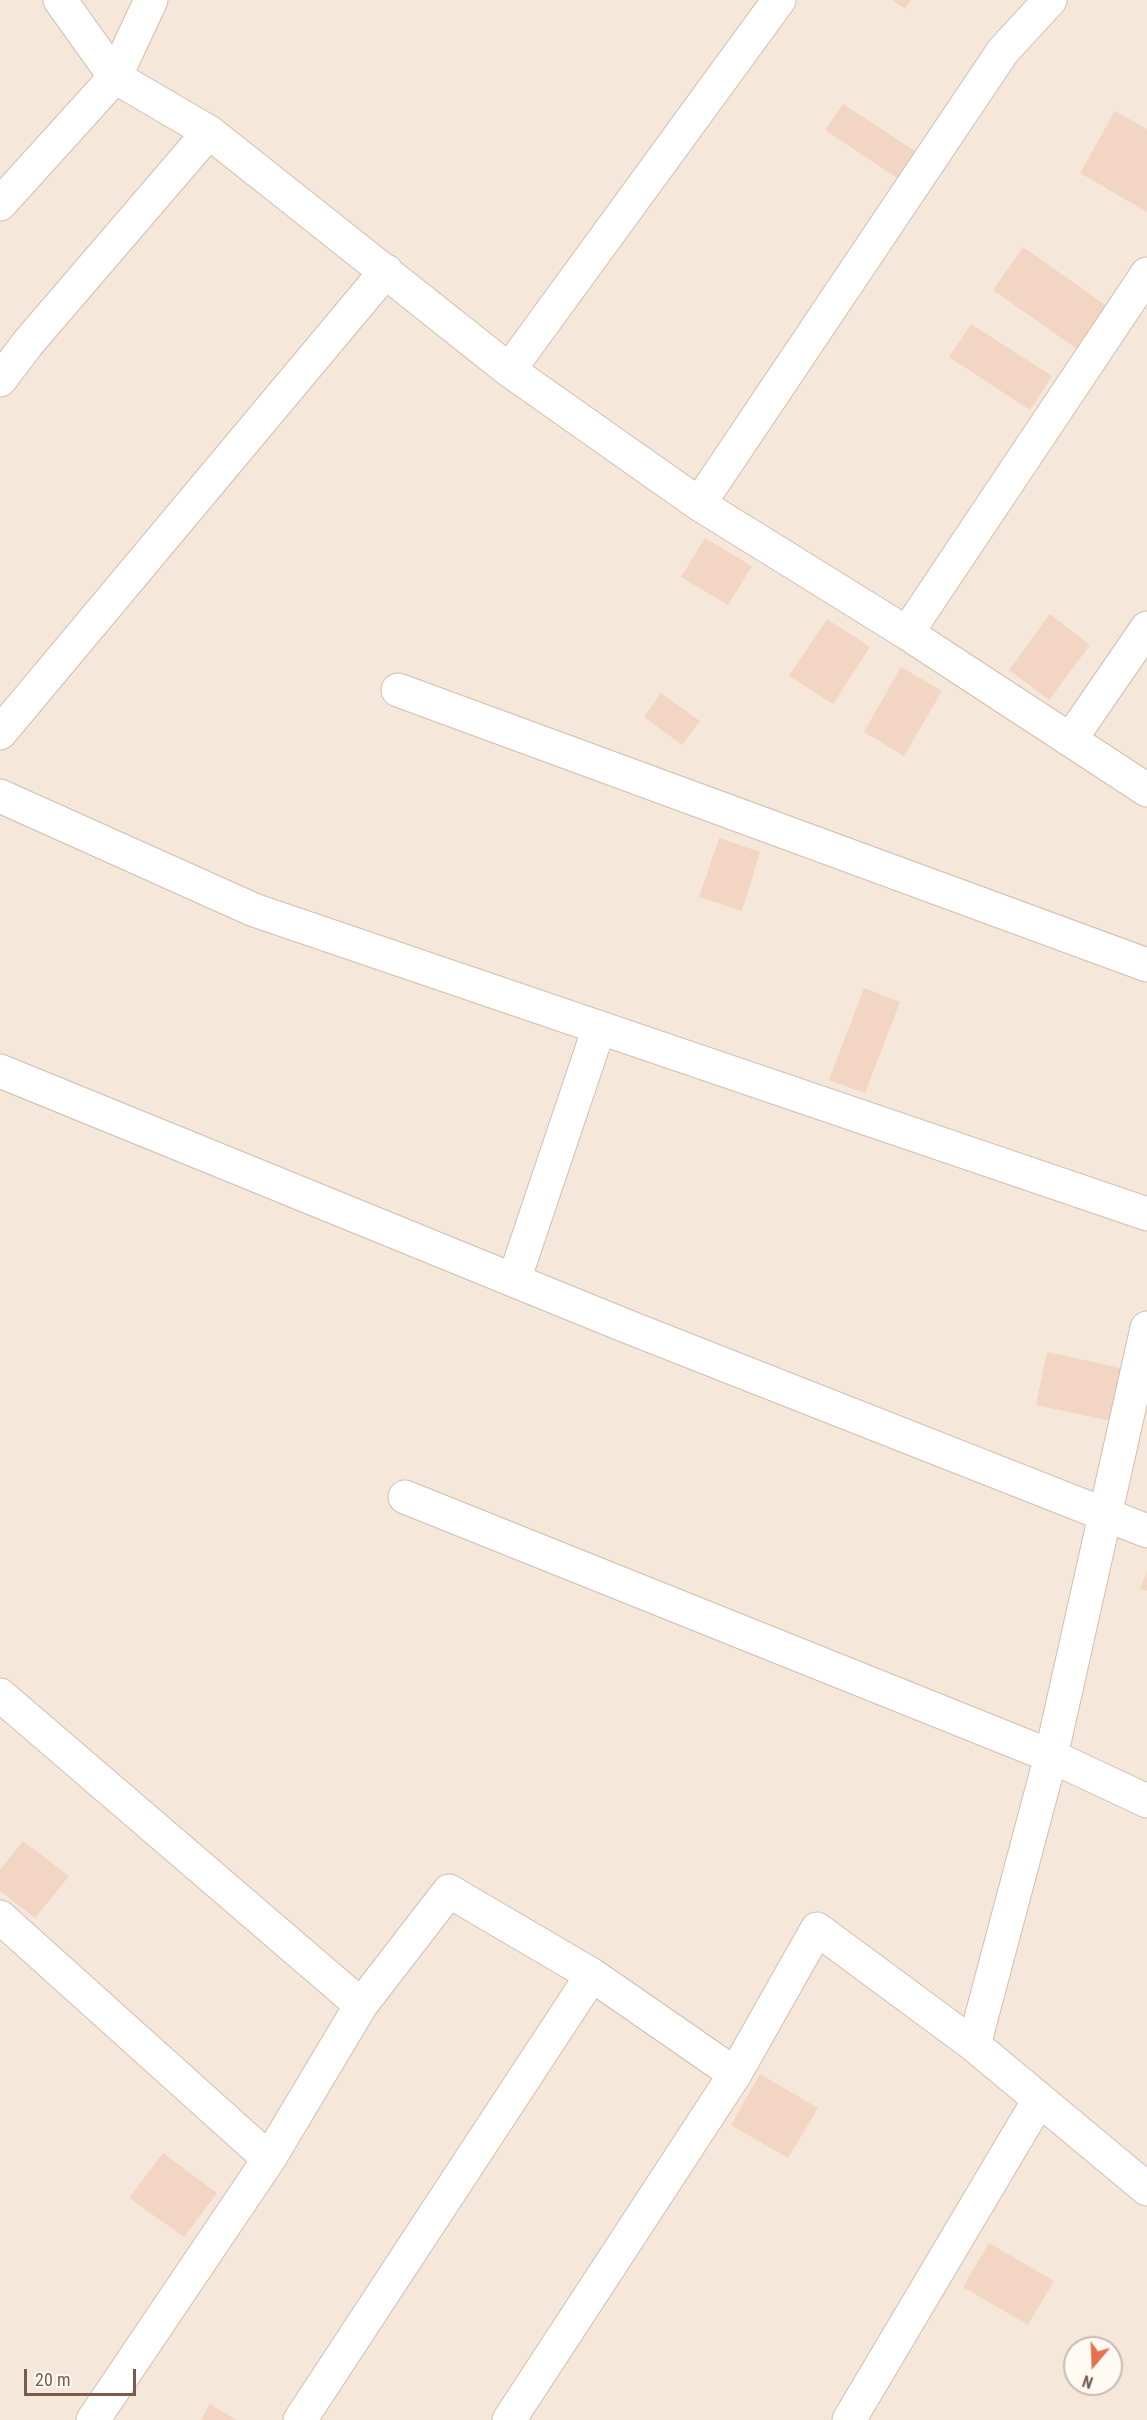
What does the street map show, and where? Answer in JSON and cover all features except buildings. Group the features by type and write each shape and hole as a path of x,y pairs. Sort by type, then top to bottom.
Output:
{"street":[{"path":"60,0 115,77 209,132 386,270 509,370 699,504 907,633 1147,790"},
{"path":"0,204 115,77 151,0"},
{"path":"509,370 779,0"},
{"path":"699,504 1003,51 1050,0"},
{"path":"0,380 28,343 209,132"},
{"path":"0,733 386,270"},
{"path":"907,633 1147,274"},
{"path":"1070,740 1147,628"},
{"path":"398,690 1147,965"},
{"path":"0,796 254,910 1147,1214"},
{"path":"514,1280 599,1028"},
{"path":"0,1071 514,1280 1147,1531"},
{"path":"974,2045 1051,1756 1146,1339"},
{"path":"405,1497 1051,1756 1147,1801"},
{"path":"0,1695 361,2005"},
{"path":"93,2420 268,2159 361,2005 449,1891 592,1975 735,2074"},
{"path":"0,1917 268,2159"},
{"path":"508,2420 735,2074 817,1929 974,2045 1146,2186"},
{"path":"300,2420 592,1975"},
{"path":"849,2420 1039,2100"}],"shaded area":[{"path":"0,0 1147,0 1147,2420 0,2420"}]}
